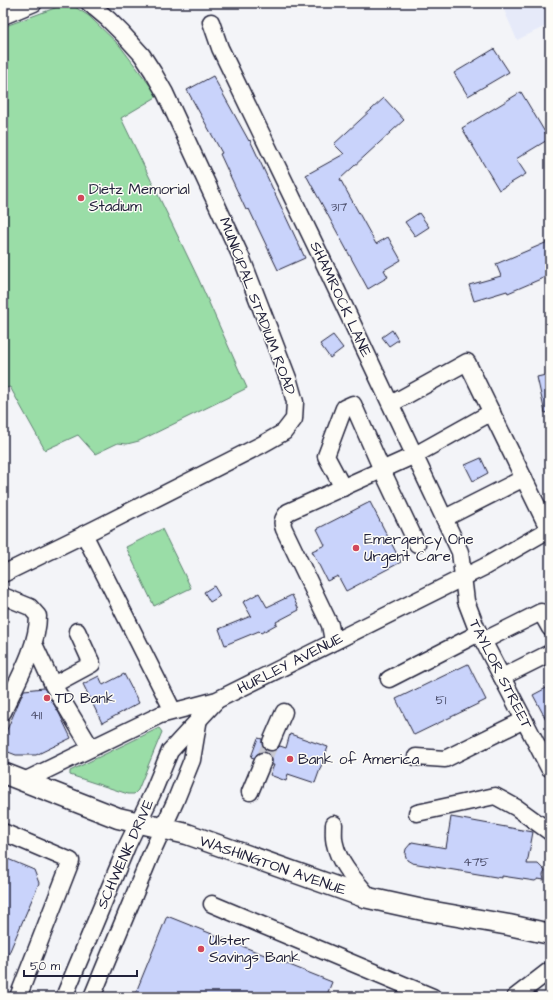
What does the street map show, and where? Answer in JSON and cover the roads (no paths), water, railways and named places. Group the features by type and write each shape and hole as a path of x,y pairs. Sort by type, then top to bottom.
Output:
{"main road":[{"name":"WASHINGTON AVENUE","path":"3,773 118,818 187,834 371,899 550,934"}],"street":[{"path":"3,16 34,3"},
{"name":"MUNICIPAL STADIUM ROAD","path":"4,573 284,432 294,419 295,402 289,381 242,259 165,93 142,55 108,19 89,3"},
{"name":"SHAMROCK LANE","path":"211,22 220,48 391,404 460,552 463,577"},
{"path":"391,404 467,362 549,530"},
{"path":"343,488 326,456 344,408 353,404 417,544"},
{"path":"333,641 330,625 282,523 284,517 288,512 415,455 492,412"},
{"path":"444,518 524,478"},
{"name":"HURLEY AVENUE","path":"24,780 160,715 217,700 484,567 549,530"},
{"path":"84,534 173,711"},
{"name":"TAYLOR STREET","path":"463,577 466,601 481,637 524,720 547,757"},
{"path":"3,596 30,607 38,616 38,625 34,644 3,712"},
{"path":"389,679 481,637 541,612 550,628"},
{"path":"54,685 92,664 77,631"},
{"path":"34,644 54,685 91,748"},
{"path":"502,677 550,653"},
{"name":"SCHWENK DRIVE","path":"64,997 127,846 153,792 170,751 217,700"},
{"path":"271,742 284,712"},
{"name":"SCHWENK DRIVE","path":"92,997 192,760 199,718"},
{"path":"416,757 445,759 524,720"},
{"path":"250,792 263,761"},
{"path":"417,813 495,796 516,808 550,832"},
{"path":"334,824 335,843 339,856 371,899"},
{"path":"3,832 71,862 18,997"},
{"path":"212,904 433,997"},
{"path":"515,997 550,970"}],"tunnel":[{"path":"263,761 271,742"}],"place":[{"name":"Dietz Memorial Stadium","path":"81,198"},
{"name":"Emergency One Urgent Care","path":"356,548"},
{"name":"TD Bank","path":"47,698"},
{"name":"Bank of America","path":"290,759"},
{"name":"Ulster Savings Bank","path":"201,949"}]}
